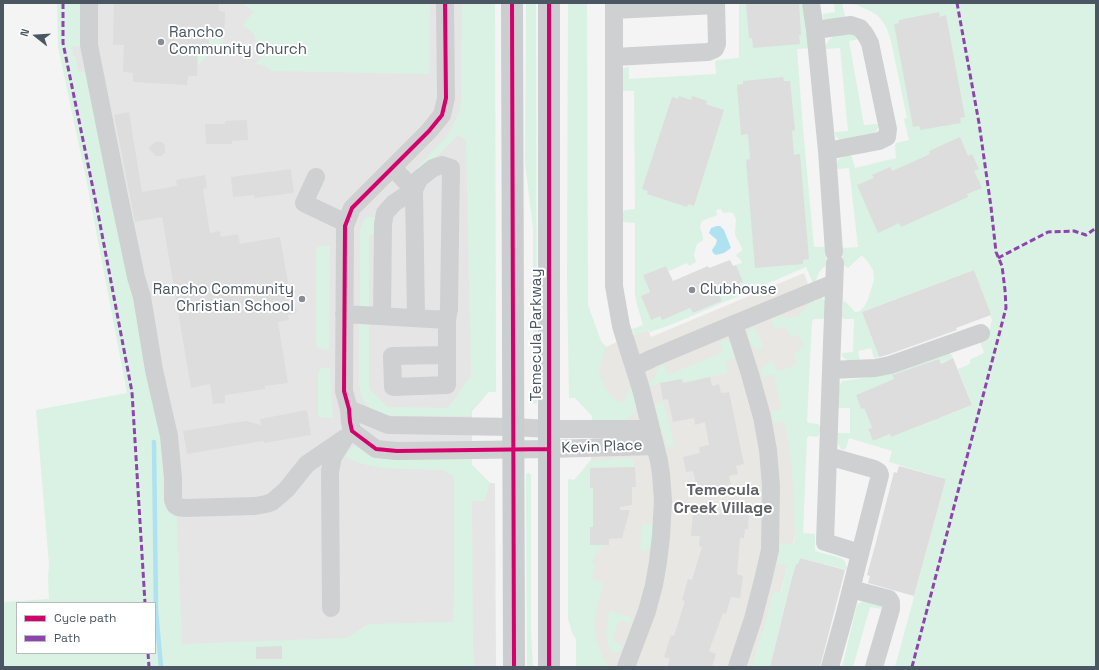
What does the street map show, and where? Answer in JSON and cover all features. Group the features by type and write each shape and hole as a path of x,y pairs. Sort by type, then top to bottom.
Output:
{"main road":[{"name":"Temecula Parkway","path":"512,3 514,667"},
{"name":"Temecula Parkway","path":"549,667 550,3"}],"street":[{"path":"89,3 89,45 136,277 142,297 153,364 169,436 173,478 173,500 178,508 255,506 272,502 286,490 307,464 348,435 350,422 349,409 344,391 344,226 352,208 429,131 442,115 446,98 445,3"},
{"path":"811,3 827,151 835,258 825,542 860,553"},
{"path":"614,57 708,52 715,48 717,44 716,4 614,7 614,57 614,286 621,326 641,389 662,474 663,501 662,536 654,585 647,611 626,667"},
{"path":"815,30 851,25 860,28 865,34 870,43 888,129 886,137 879,141 827,151"},
{"path":"416,318 414,190 419,179 433,168 442,165 451,168 447,355"},
{"path":"393,168 414,190"},
{"path":"316,177 304,203 346,223"},
{"path":"382,316 383,224 385,213 394,203 414,190"},
{"path":"634,367 834,283"},
{"path":"344,314 447,320"},
{"path":"734,324 762,417 768,450 772,486 770,550 764,580 738,667"},
{"path":"831,370 875,368 981,333"},
{"path":"349,409 388,424 513,426 549,439"},
{"path":"331,608 330,471 333,456 348,435 366,416"},
{"path":"348,435 376,449 397,451 513,449 549,439"},
{"name":"Kevin Place","path":"549,439 653,438"},
{"path":"828,456 874,469 879,472 880,475 830,667"},
{"path":"851,589 889,599 891,602 891,609 874,667"}],"shaded area":[{"name":"Rancho Community Christian School","path":"67,3 483,3 483,399 472,411 472,465 490,483 495,483 496,667 174,667 164,450 66,43"},
{"path":"804,273 815,302 807,314 796,531 762,667 585,667 585,467 591,460 593,380 601,341 606,347 625,338 648,330 651,337"}],"green space":[{"path":"57,3 80,3 81,46 72,47 73,56 75,56 79,72 86,71 175,474 182,644 347,638 368,624 453,622 454,477 443,470 383,468 353,461 347,457 346,454 354,446 364,451 394,458 472,459 472,465 490,483 485,501 472,501 473,646 475,667 3,667 3,602 49,599 49,564 36,410 127,393 86,178 58,47"},
{"path":"243,3 430,3 429,74 271,71 265,66 255,64 261,58 255,51 255,35 243,25 253,12"},
{"path":"462,3 495,3 496,392 489,392 472,410 471,416 406,417 384,415 371,410 361,396 359,382 359,322 369,323 369,389 388,407 448,408 471,375 466,140 458,135 417,177 412,173 448,135 459,113 461,102"},
{"path":"526,3 536,3 537,403 534,404 533,228 525,163"},
{"path":"568,3 587,3 588,305 601,341 606,347 599,372 605,388 611,396 623,403 630,388 634,389 637,406 636,410 634,414 624,422 592,422 592,416 575,398 569,398 567,279"},
{"path":"739,3 804,3 809,48 797,49 803,128 814,247 826,247 827,265 819,272 816,281 813,283 806,267 673,324 650,332 648,330 634,335 632,329 643,325 635,294 635,223 623,222 623,212 625,210 635,209 634,91 622,91 622,71 624,68 629,67 629,79 716,74 715,61 739,58","holes":["721,209 723,213 733,213 736,219 735,235 742,248 742,251 736,256 742,263 736,265 742,287 720,296 722,301 693,313 690,308 651,319 641,296 650,292 643,275 666,266 669,271 687,263 689,266 696,262 694,255 697,244 703,240 700,227 702,221 717,215 716,210"]},
{"path":"834,3 842,3 845,16 842,19 827,21 823,18 823,14 835,12"},
{"path":"845,3 1096,3 1096,667 895,667 946,479 889,462 892,451 849,438 846,448 843,450 841,449 838,444 837,433 850,433 850,408 838,408 839,387 842,381 896,372 949,353 951,354 953,358 896,383 888,382 856,395 861,408 864,408 872,428 868,430 873,441 890,434 891,436 911,423 914,428 934,420 938,413 940,418 972,405 958,369 970,364 971,359 984,352 981,342 986,341 987,339 992,320 974,270 862,312 879,357 874,358 871,348 858,351 860,361 848,361 842,356 842,353 853,352 854,319 843,319 843,302 845,301 855,312 860,311 868,299 874,280 873,270 862,255 848,268 843,262 842,248 858,247 849,168 838,169 837,162 839,159 849,155 852,157 855,168 896,158 896,143 909,140 904,119 907,118 891,41 887,29 877,15 857,5"},
{"path":"851,33 860,39 849,41 864,125 877,124 879,126 876,132 871,134 840,140 836,137 835,132 848,131 840,48 826,49 826,45 833,36"},
{"path":"209,38 224,39 197,66 198,46 208,46"},
{"path":"366,217 376,217 380,228 369,237 369,307 360,307 360,231"},
{"path":"330,246 329,350 317,347 316,343 316,251 318,247"},
{"path":"820,296 826,301 825,315 823,319 814,319 812,321 807,422 818,424 820,426 820,431 817,437 809,436 807,438 803,533 815,534 815,551 841,558 846,564 847,570 800,558 798,564 796,564 792,576 770,667 759,667 752,664 773,593 781,593 787,566 777,563 778,545 779,543 782,543 793,545 795,536 790,451 784,421 776,423 771,417 773,411 781,409 774,377 772,374 764,377 760,372 763,367 770,362 774,363 778,372 797,364 794,354 804,345 799,335 792,337 790,336 786,327 784,326 777,330 775,329 771,320 779,316 790,318 799,316 809,303 815,302"},
{"path":"754,328 763,345 759,350 753,347 749,340 748,334 750,329"},
{"path":"725,340 733,344 736,356 726,361 725,364 728,373 683,383 682,379 660,383 651,386 651,389 649,384 654,379 660,366 665,366 668,375 723,352 720,343 721,341"},
{"path":"321,368 330,368 333,418 318,417 318,375"},
{"path":"663,402 675,446 668,447 667,449 655,405"},
{"path":"634,459 634,467 590,468 590,487 593,488 593,527 590,545 604,545 596,554 592,563 596,565 592,577 593,579 601,581 603,585 595,616 595,630 596,641 607,666 576,667 576,639 573,635 568,619 568,479 574,480 591,460"},
{"path":"527,473 531,475 531,632 533,667 527,667"},
{"path":"642,524 654,524 651,545 648,550 644,551 642,551 640,547"},
{"path":"863,601 881,605 882,609 870,607 853,667 842,667 857,605"},
{"path":"611,611 631,618 631,622 629,623 619,621 612,640 621,645 622,647 620,652 611,651 608,645 606,634 608,616"}],"water":[{"path":"720,226 724,230 731,248 724,253 716,255 712,250 717,240 709,233 711,228"}],"building":[{"name":"Rancho Community Church","path":"114,3 219,3 219,11 225,12 224,39 209,38 209,46 198,46 197,76 188,76 187,85 133,82 133,73 123,72 124,45 113,45"},
{"path":"746,3 799,3 801,35 799,35 800,44 753,48 752,38 749,38"},
{"path":"939,12 940,17 946,15 965,117 960,118 961,123 920,130 919,126 913,127 894,24 899,23 899,20"},
{"path":"783,77 784,81 790,81 795,130 792,131 794,155 800,154 809,259 803,260 803,264 755,268 746,160 750,159 748,134 741,135 737,85 743,84 743,81"},
{"path":"679,96 691,100 692,96 707,101 706,104 724,110 694,206 688,204 687,207 647,194 648,191 642,189 672,97 678,99"},
{"path":"129,112 142,192 177,186 176,180 205,175 207,188 203,189 210,233 220,231 221,237 238,234 240,244 280,237 291,299 294,299 297,313 288,315 289,320 278,322 288,383 265,386 265,389 225,395 225,403 213,404 210,384 191,388 162,217 135,222 114,115"},
{"path":"247,120 248,140 232,141 232,144 206,144 205,124 225,124 225,121"},
{"path":"960,137 968,156 972,154 979,169 974,171 982,188 967,194 968,197 901,227 899,223 878,233 857,185 874,178 872,175 890,167 892,171 930,154 929,151"},
{"path":"156,142 162,142 165,146 165,152 162,156 156,156 148,148"},
{"path":"291,169 294,193 254,198 254,195 233,197 231,177"},
{"name":"Clubhouse","path":"730,260 733,266 736,265 743,282 740,283 742,287 720,296 722,301 693,313 690,308 662,320 660,316 651,320 641,296 650,292 643,275 666,266 673,281 708,266 709,268"},
{"path":"974,270 991,315 956,328 957,330 879,357 862,312"},
{"path":"953,358 972,405 891,437 890,434 873,441 868,429 872,428 864,408 861,409 856,395 894,379 892,375 939,359 941,364"},
{"path":"710,377 712,386 719,384 721,393 729,392 744,464 736,466 738,474 729,476 731,484 698,491 693,471 686,472 683,457 700,453 699,447 709,445 705,422 695,425 694,418 673,422 668,399 663,400 660,383 682,379 683,383"},
{"path":"307,410 311,435 264,443 263,441 187,454 183,431 246,421 261,425 260,419"},
{"path":"899,466 946,479 914,596 868,583 870,576 867,575 894,472 897,473"},
{"path":"635,467 636,487 632,487 632,505 620,507 620,510 630,510 622,538 609,539 609,545 590,545 590,527 593,527 593,488 590,488 590,468"},
{"path":"730,512 749,513 748,529 745,529 744,538 740,538 737,574 743,576 740,598 731,597 726,614 723,613 709,651 716,654 712,667 667,667 670,659 664,657 671,635 674,636 685,601 682,600 688,579 692,580 702,547 699,546 700,536 691,536 693,513 730,515"},
{"path":"800,558 845,570 820,667 770,667 792,577 796,564 798,564"},
{"path":"282,646 282,659 256,659 256,647"}],"waterway":[{"path":"154,442 156,602"},
{"path":"156,611 161,667"}],"marked path":[{"path":"63,3 63,43 97,208 132,392 145,602"},
{"path":"912,667 1006,308 1002,266 996,252 979,123 957,3"},
{"path":"998,258 1048,232 1074,231 1086,235 1096,228"},
{"path":"148,654 149,667"}],"cycle path":[{"path":"445,3 446,98 442,115 429,131 352,208 345,226 344,391 349,409 352,431 376,449 397,451 549,449"},
{"path":"512,3 514,667"},
{"path":"549,3 549,667"}],"place":[{"name":"Rancho Community Church","path":"161,42"},
{"name":"Clubhouse","path":"692,290"},
{"name":"Rancho Community Christian School","path":"302,299"}],"district":[{"name":"Temecula Creek Village","path":"723,500"}]}
